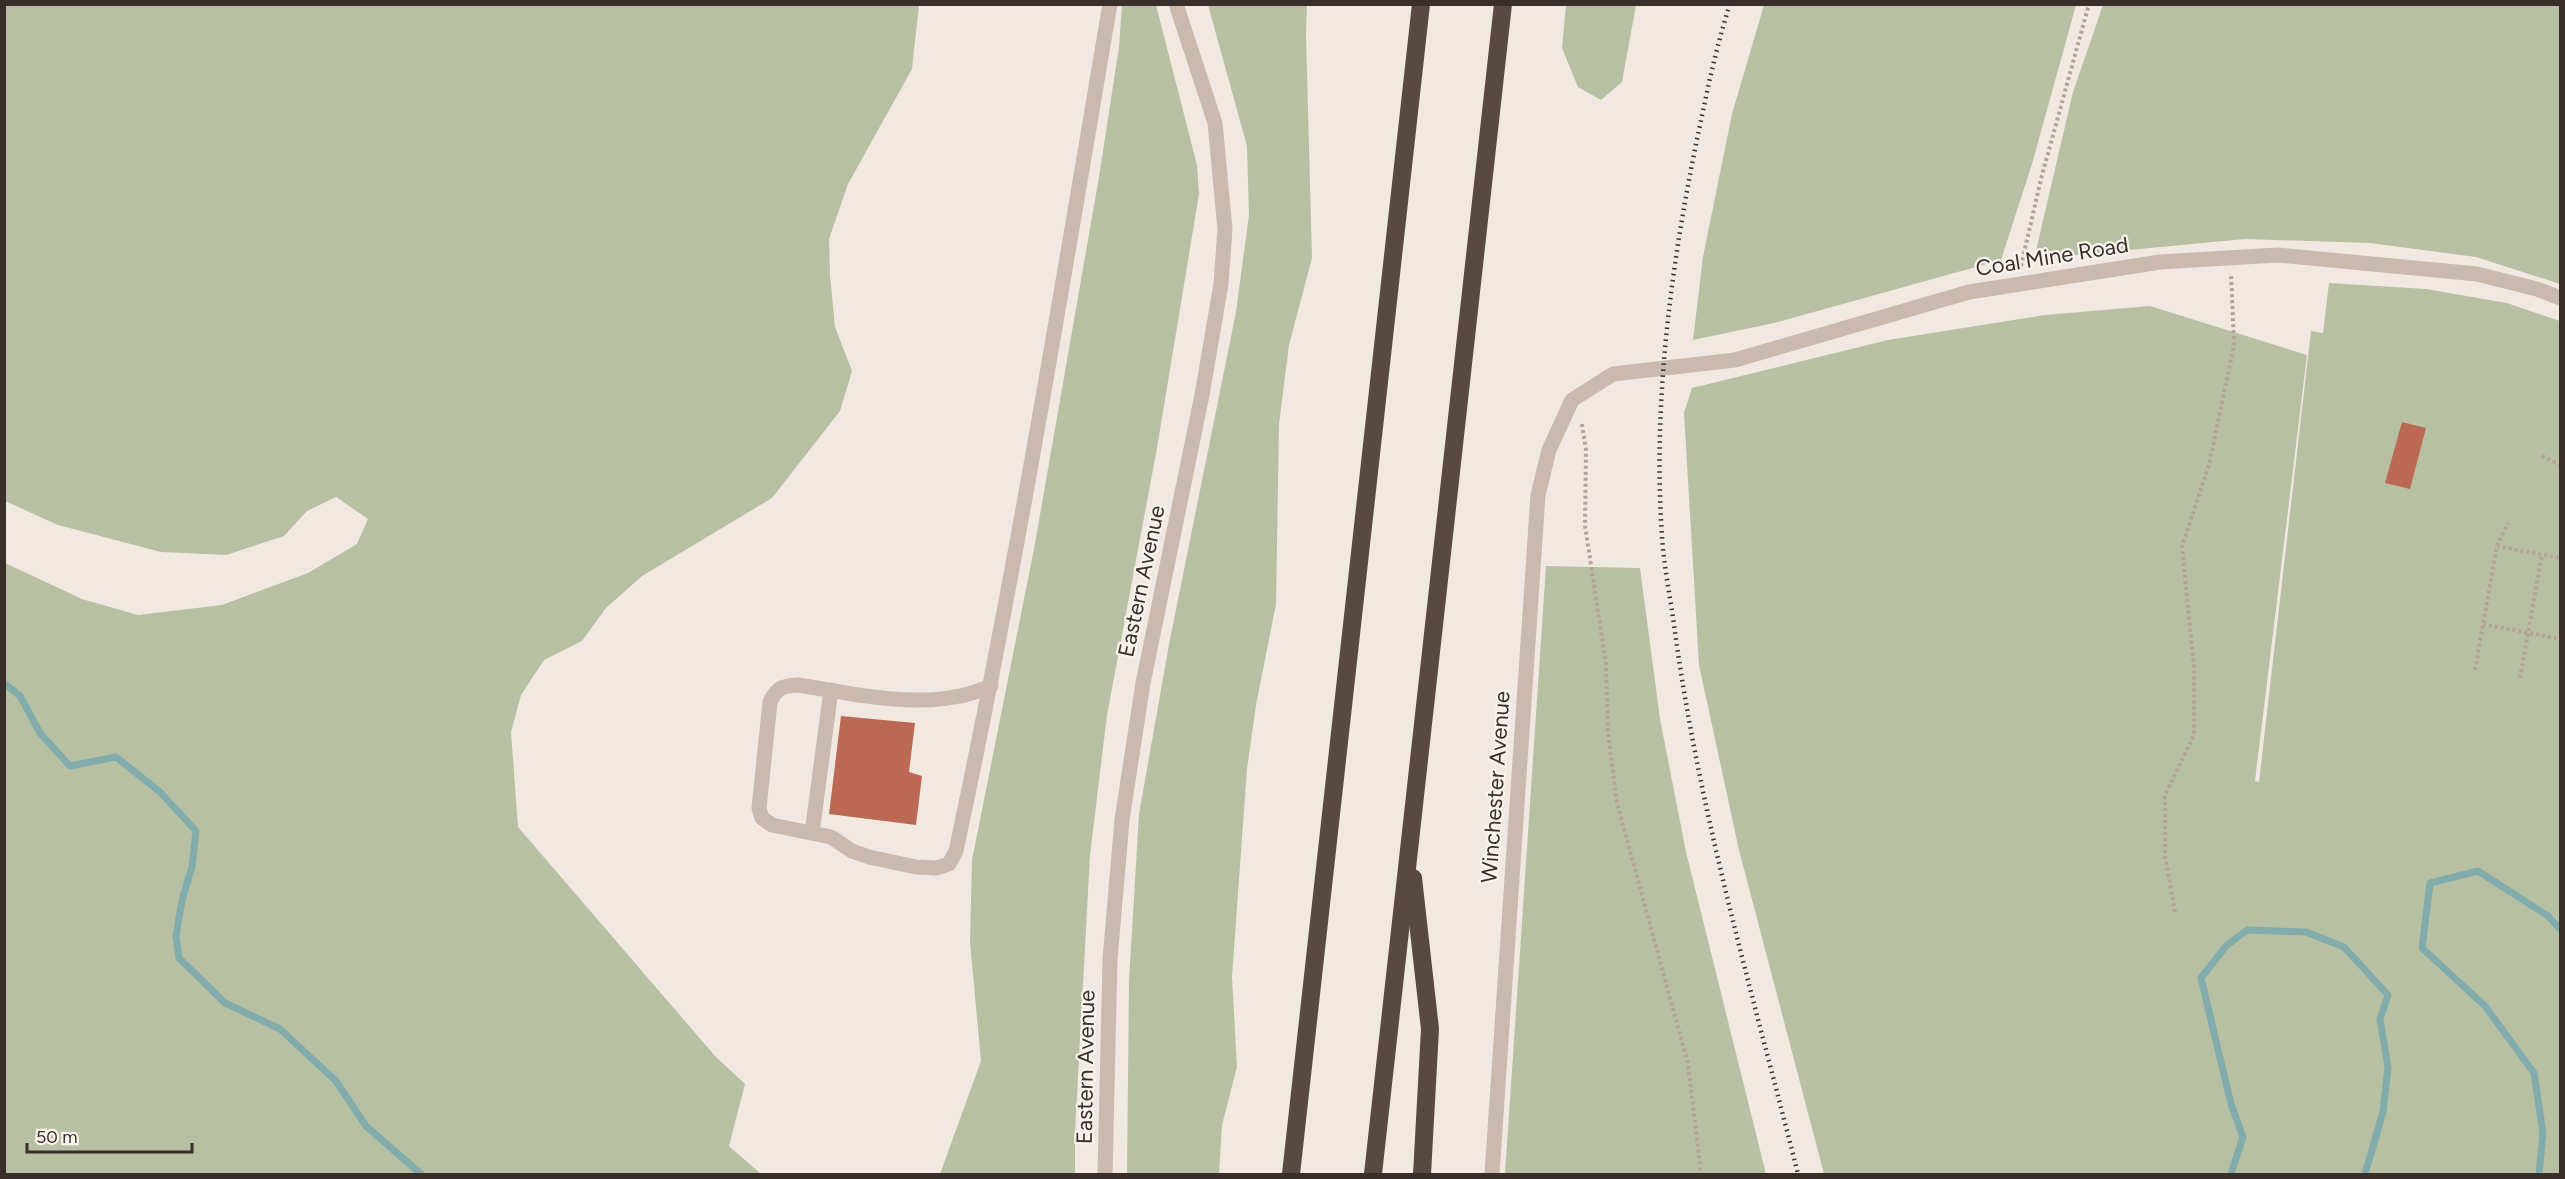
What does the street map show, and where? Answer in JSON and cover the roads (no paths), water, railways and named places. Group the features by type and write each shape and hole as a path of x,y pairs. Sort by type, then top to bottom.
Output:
{"highway":[{"path":"1291,1174 1422,4"},
{"path":"1373,1174 1503,4"},
{"path":"1410,844 1430,1029 1422,1174"}],"street":[{"path":"991,686 960,696 928,700 897,699 798,685 782,686 774,692 770,702 759,808 762,818 772,825 831,837 852,851 869,857 916,867 937,868 949,864 956,850 991,686 1110,4"},
{"name":"Eastern Avenue","path":"1105,1174 1110,959 1122,820 1143,683 1204,384 1221,284 1225,229 1215,123 1176,4"},
{"name":"Coal Mine Road","path":"1573,402 1613,374 1735,360 1969,292 2160,262 2278,255 2477,274 2537,289 2560,298"},
{"name":"Winchester Avenue","path":"1492,1174 1538,495 1549,450 1573,402"},
{"path":"813,833 831,690"}],"waterway":[{"path":"4,683 20,696 40,733 70,766 116,757 160,792 196,831 192,867 182,900 176,936 179,958 225,1003 280,1029 336,1081 366,1126 421,1174"},
{"path":"2539,1174 2543,1133 2534,1073 2485,1006 2422,948 2430,883 2478,871 2548,916 2560,929"},
{"path":"2231,1174 2243,1137 2231,1104 2201,978 2226,946 2247,930 2306,932 2344,947 2388,995 2380,1019 2388,1067 2383,1112 2365,1174"}],"railway":[{"path":"1730,4 1715,56 1696,144 1671,290 1660,438 1662,537 1698,769 1729,905 1798,1174"}]}
